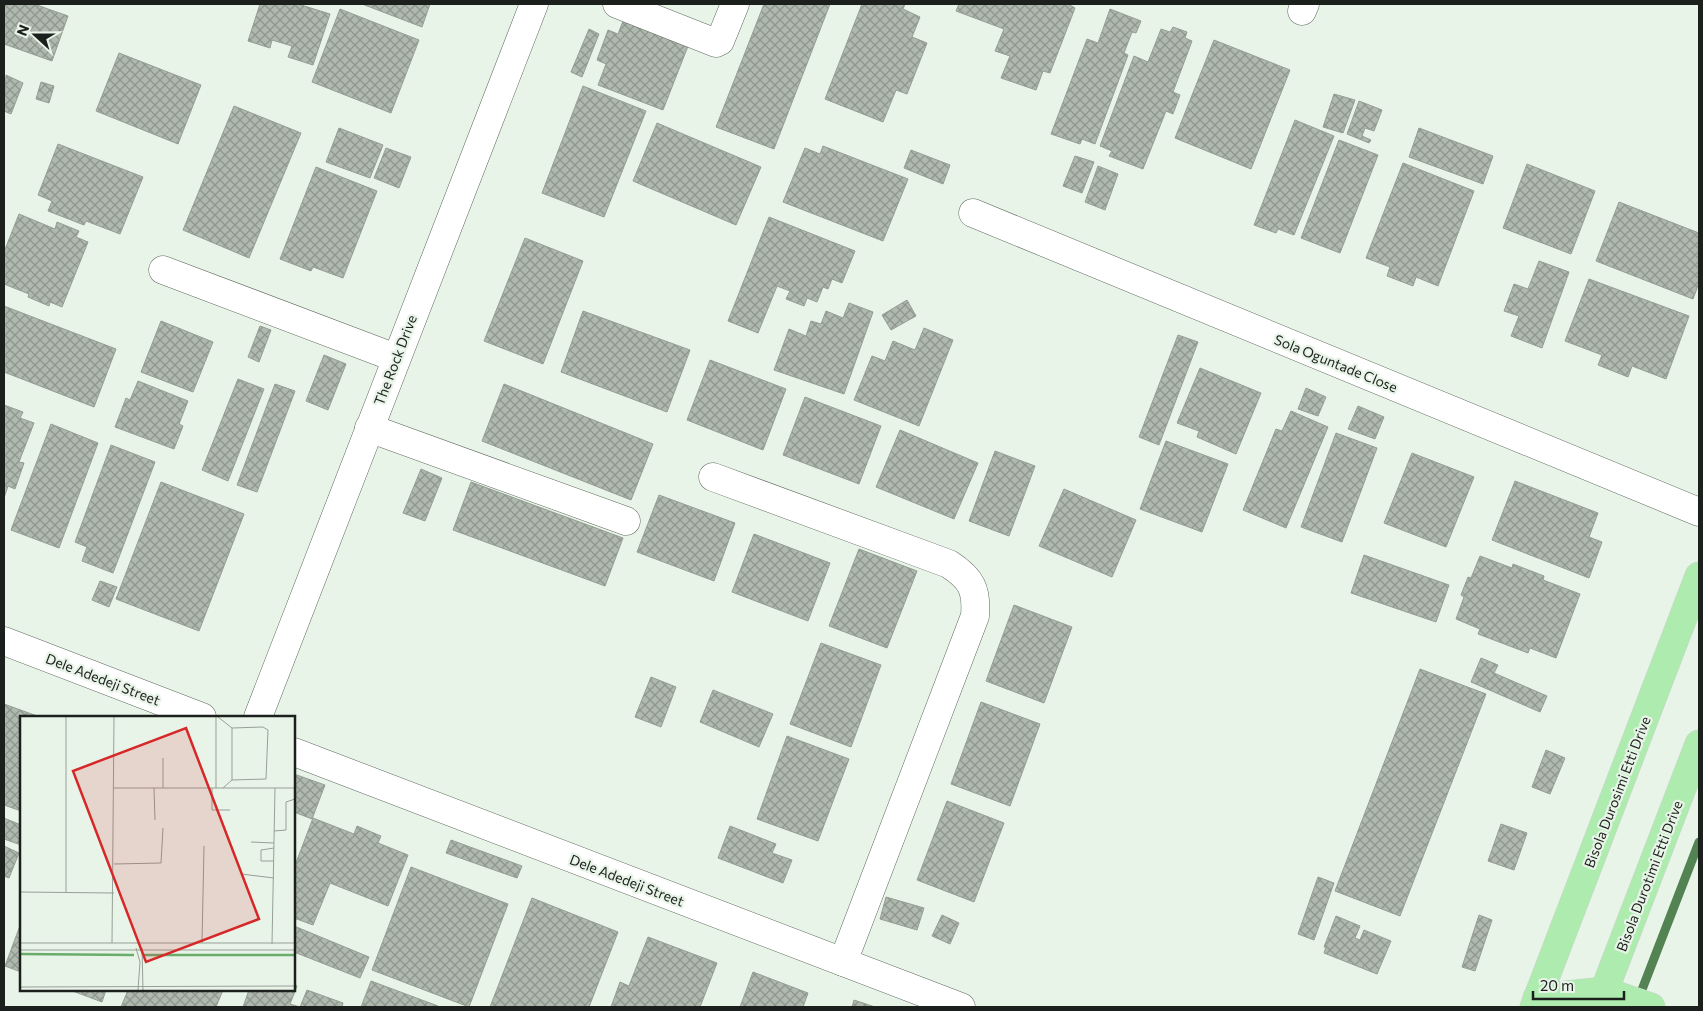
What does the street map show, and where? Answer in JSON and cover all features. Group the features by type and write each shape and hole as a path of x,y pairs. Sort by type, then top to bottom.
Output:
{"main road":[{"name":"Bisola Durosimi Etti Drive","path":"1536,1002 1699,576"},
{"name":"Bisola Durotimi Etti Drive","path":"1626,1002 1699,744"},
{"path":"1536,1002 1626,1002"}],"street":[{"name":"The Rock Drive","path":"258,716 534,4"},
{"path":"617,4 716,43 720,41 734,4"},
{"name":"Sola Oguntade Close","path":"973,213 1699,512"},
{"path":"163,270 396,358"},
{"path":"369,428 626,521"},
{"path":"713,477 950,564 967,579 976,599 974,616 843,962"},
{"name":"Dele Adedeji Street","path":"4,642 199,716"},
{"name":"Dele Adedeji Street","path":"295,752 960,1007"}],"building":[{"path":"4,4 34,4 68,16 52,61 4,44"},
{"path":"260,4 298,4 330,14 313,65 288,57 292,46 272,40 270,48 248,41"},
{"path":"362,4 430,4 422,27"},
{"path":"764,4 830,4 774,149 716,127"},
{"path":"862,4 905,4 903,9 920,17 912,37 927,43 907,94 896,90 883,122 825,99"},
{"path":"959,4 1068,4 1075,8 1050,73 1043,71 1036,90 1001,78 1010,56 995,51 1004,29 956,11"},
{"path":"340,9 419,40 391,113 312,82"},
{"path":"1110,9 1141,21 1136,33 1132,32 1124,53 1128,55 1095,144 1082,139 1080,144 1051,134 1087,39 1098,43"},
{"path":"625,16 690,41 663,110 598,85 606,64 597,60 608,30 618,34"},
{"path":"1173,27 1187,32 1185,38 1192,41 1173,92 1180,95 1173,114 1166,111 1143,169 1109,156 1112,151 1100,146 1134,56 1148,62 1161,29 1170,32"},
{"path":"589,29 599,34 582,77 571,72"},
{"path":"1214,40 1290,70 1251,169 1175,138"},
{"path":"119,53 201,85 178,144 96,111"},
{"path":"6,75 23,83 11,114 4,111"},
{"path":"41,82 54,86 49,103 36,99"},
{"path":"583,86 646,111 604,217 542,193"},
{"path":"1334,94 1355,100 1343,133 1323,127"},
{"path":"1359,101 1382,110 1374,131 1365,128 1362,136 1371,140 1369,143 1347,134"},
{"path":"234,106 301,133 249,258 183,230"},
{"path":"1295,120 1334,136 1294,235 1278,229 1276,233 1254,225"},
{"path":"657,123 761,167 736,225 633,181"},
{"path":"339,128 383,145 370,178 326,162"},
{"path":"1419,128 1493,156 1483,184 1409,157"},
{"path":"1339,140 1378,155 1340,253 1301,238"},
{"path":"58,144 143,177 120,234 86,221 84,225 48,211 52,201 38,195"},
{"path":"823,146 908,179 883,241 783,202 805,148 820,154"},
{"path":"386,148 411,157 399,188 374,178"},
{"path":"911,150 950,165 943,184 904,168"},
{"path":"1075,156 1094,162 1082,193 1063,186"},
{"path":"1403,163 1474,191 1438,286 1416,277 1413,286 1387,276 1390,267 1366,258"},
{"path":"1527,164 1595,191 1571,254 1503,228"},
{"path":"1098,166 1118,174 1105,210 1085,202"},
{"path":"316,167 377,191 343,278 313,267 311,271 280,259"},
{"path":"1619,202 1699,233 1699,283 1693,299 1596,261"},
{"path":"19,214 55,229 57,222 79,231 76,237 88,242 62,307 50,302 49,306 28,297 29,294 4,284 4,252"},
{"path":"769,217 855,251 842,283 832,279 828,289 823,287 817,302 807,298 804,306 786,299 790,291 777,286 758,333 728,321"},
{"path":"525,238 583,261 543,364 484,341"},
{"path":"1539,261 1569,272 1542,348 1511,336 1519,316 1504,311 1514,284 1528,289"},
{"path":"1589,279 1689,316 1666,379 1632,366 1628,377 1598,365 1602,355 1565,341"},
{"path":"907,300 916,316 891,330 882,315"},
{"path":"849,303 873,312 844,394 774,370 789,329 806,336 811,321 821,324 826,311 843,318"},
{"path":"4,306 116,349 94,407 4,372"},
{"path":"583,311 690,350 667,412 561,372"},
{"path":"161,321 213,342 193,392 141,372"},
{"path":"260,326 271,330 259,362 248,357"},
{"path":"924,328 953,340 919,426 854,400 872,356 885,361 893,341 915,350"},
{"path":"1178,335 1198,342 1159,445 1139,437"},
{"path":"324,355 346,364 328,410 306,401"},
{"path":"710,360 786,389 763,450 687,420"},
{"path":"1200,368 1261,393 1236,454 1197,437 1199,431 1177,423"},
{"path":"238,379 264,389 228,481 202,470"},
{"path":"138,381 188,401 179,424 183,426 174,449 115,427 126,398 130,400"},
{"path":"275,384 295,391 257,492 237,485"},
{"path":"504,384 653,444 631,500 482,441"},
{"path":"1306,388 1326,397 1318,416 1298,409"},
{"path":"805,397 881,426 859,484 783,455"},
{"path":"4,405 23,412 20,418 34,423 19,462 24,463 15,489 8,486 4,498"},
{"path":"1358,406 1384,417 1375,439 1348,429"},
{"path":"1291,411 1328,427 1286,528 1243,510 1276,429 1282,431"},
{"path":"51,424 98,443 59,548 11,530"},
{"path":"900,430 978,463 954,519 876,487"},
{"path":"1336,433 1377,448 1342,542 1301,527"},
{"path":"1166,441 1228,464 1202,532 1140,509"},
{"path":"111,445 155,462 113,573 82,561 87,547 75,542"},
{"path":"995,451 1035,466 1009,536 969,521"},
{"path":"1412,453 1474,477 1446,547 1384,523"},
{"path":"421,469 442,478 425,521 403,513"},
{"path":"1515,481 1598,513 1589,537 1602,542 1589,578 1492,540"},
{"path":"161,482 244,514 199,631 116,599"},
{"path":"471,482 623,538 605,586 453,530"},
{"path":"1064,489 1136,520 1112,577 1039,546"},
{"path":"659,495 735,523 714,581 637,552"},
{"path":"754,534 830,563 808,621 732,592"},
{"path":"859,549 917,571 887,648 829,626"},
{"path":"1364,555 1449,585 1436,622 1351,593"},
{"path":"1480,556 1512,568 1513,564 1544,576 1543,580 1580,594 1556,658 1530,648 1528,653 1478,634 1480,629 1456,619 1464,597 1461,595 1468,577 1471,578"},
{"path":"100,581 117,587 109,607 92,600"},
{"path":"1014,605 1072,627 1044,703 986,681"},
{"path":"821,643 881,665 851,747 790,724"},
{"path":"1481,658 1498,665 1494,673 1547,696 1540,712 1471,682"},
{"path":"1420,669 1486,694 1400,916 1335,891"},
{"path":"651,677 676,687 661,727 635,717"},
{"path":"713,690 773,714 759,747 700,722"},
{"path":"981,702 1040,724 1010,806 951,784"},
{"path":"4,704 37,716 20,716 20,811 4,805"},
{"path":"787,736 849,759 818,841 757,819"},
{"path":"1546,750 1565,758 1550,794 1532,787"},
{"path":"295,774 325,785 312,819 295,812"},
{"path":"947,801 1004,823 974,902 917,880"},
{"path":"4,818 20,825 20,845 4,839"},
{"path":"313,818 354,834 357,826 381,836 378,843 408,855 388,906 330,883 313,925 295,918 295,865"},
{"path":"1501,824 1527,833 1514,870 1488,861"},
{"path":"730,826 776,844 772,853 792,860 783,883 718,858"},
{"path":"451,840 522,866 517,878 446,853"},
{"path":"4,846 19,853 9,878 4,876"},
{"path":"411,867 508,904 469,1007 372,970"},
{"path":"1318,877 1334,883 1314,940 1298,934"},
{"path":"886,897 924,908 917,930 880,919"},
{"path":"532,898 618,932 589,1007 490,1007"},
{"path":"942,915 959,923 950,944 932,936"},
{"path":"1479,915 1492,920 1475,971 1462,967"},
{"path":"1336,916 1360,926 1355,938 1360,940 1364,930 1391,941 1377,974 1324,953 1326,947 1324,947"},
{"path":"20,926 20,972 5,966"},
{"path":"295,926 369,957 360,978 295,952"},
{"path":"648,937 717,963 700,1007 611,1007 620,982 629,986"},
{"path":"753,972 808,993 803,1007 740,1007"},
{"path":"371,981 438,1006 438,1007 361,1007"},
{"path":"295,985 297,986 290,1004 300,1007 243,1007 249,991 295,991"},
{"path":"307,990 343,1003 342,1007 300,1007"},
{"path":"73,991 106,991 102,1002"},
{"path":"128,991 223,991 216,1007 121,1007"},
{"path":"854,1000 875,1007 852,1007"}],"waterway":[{"path":"1638,1000 1699,842"}]}
